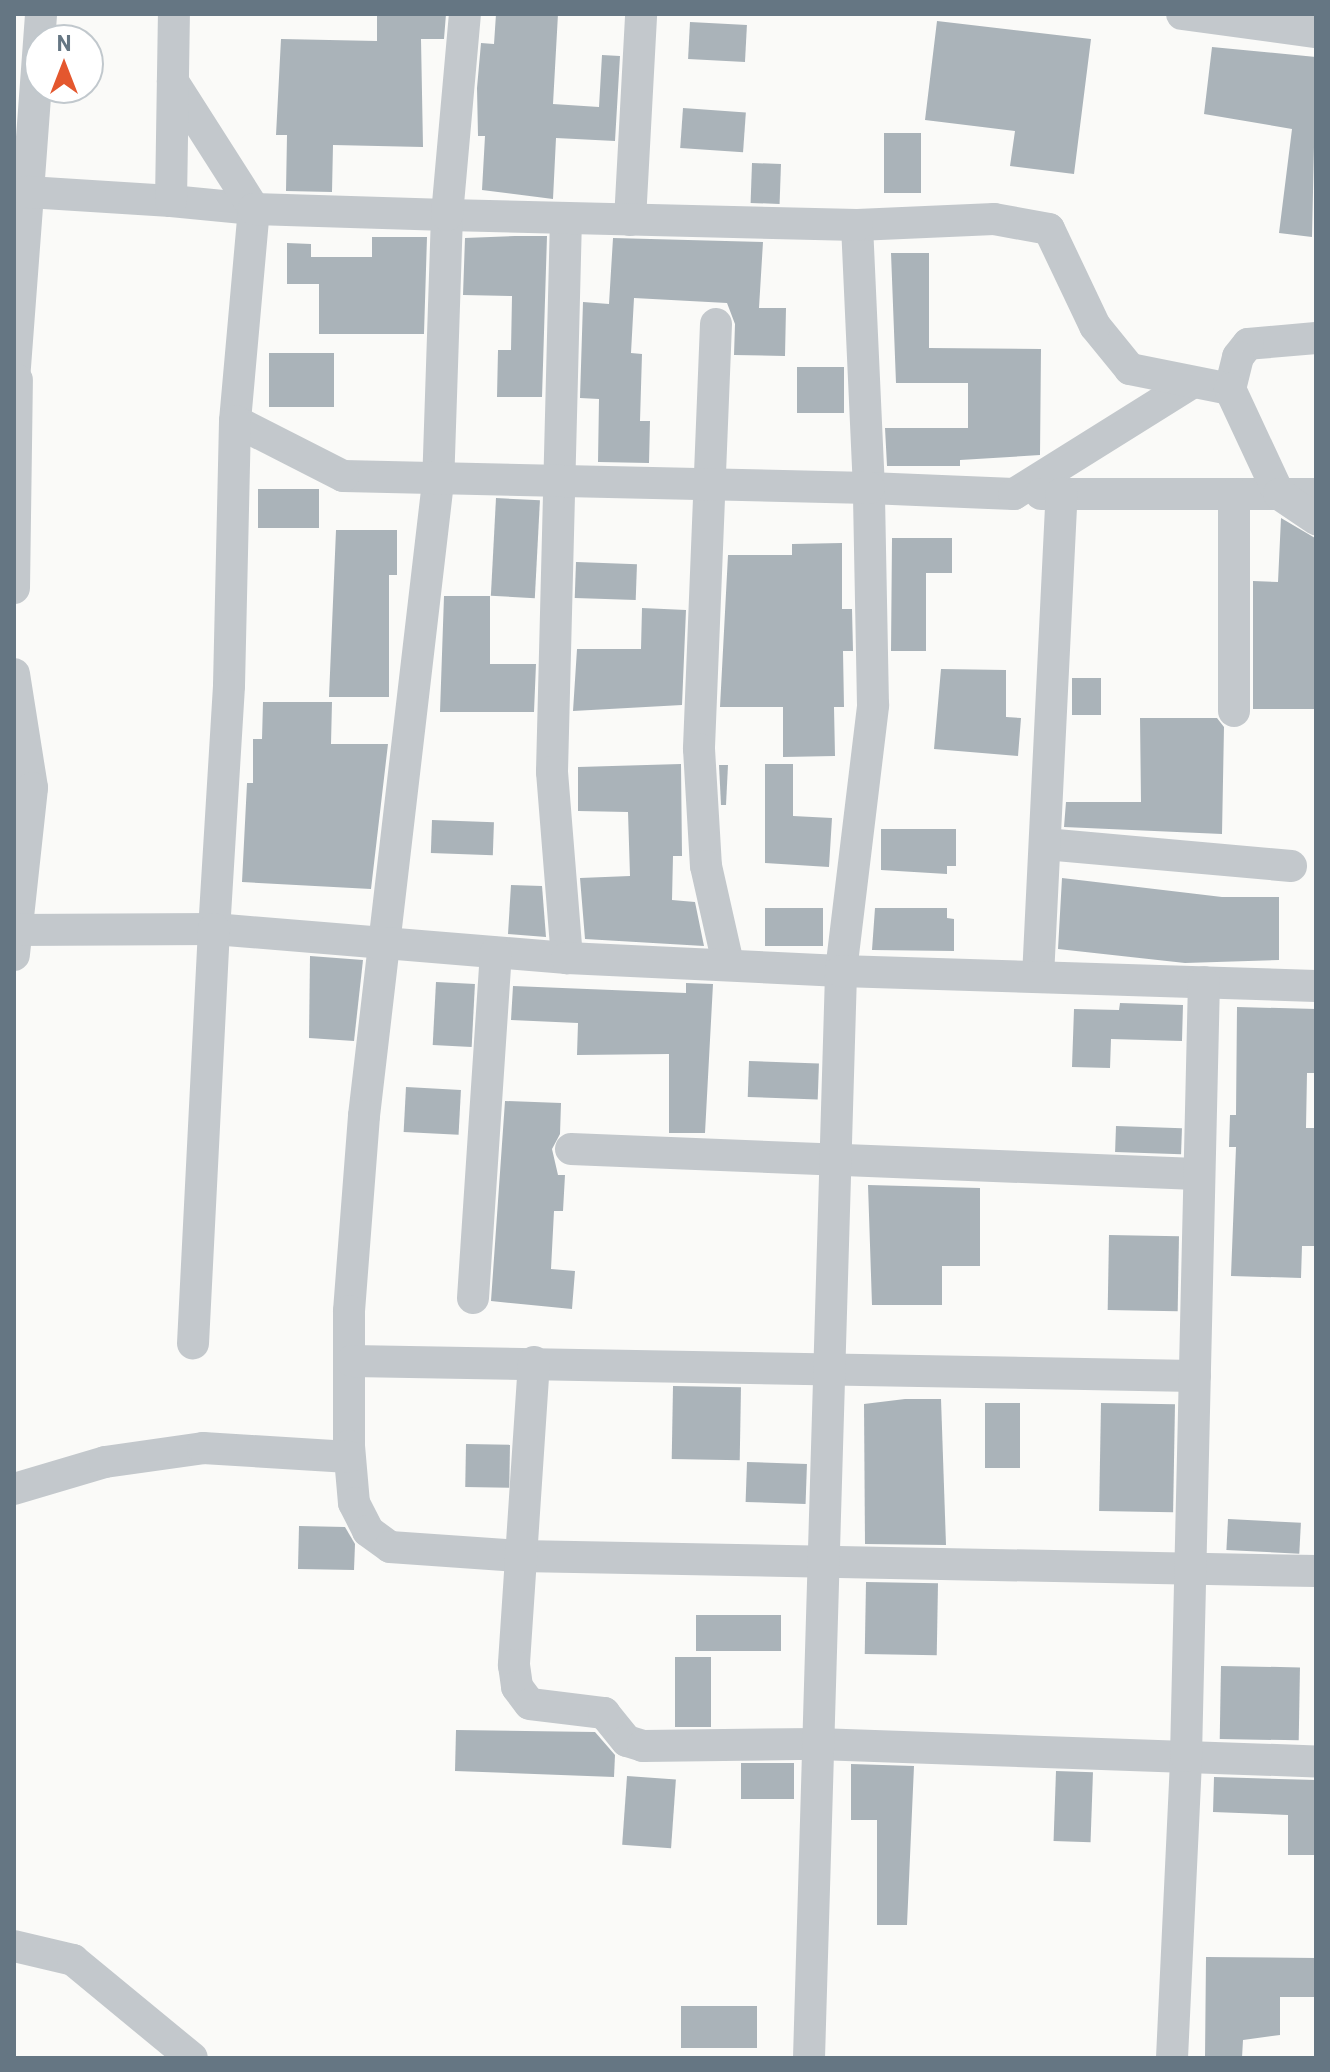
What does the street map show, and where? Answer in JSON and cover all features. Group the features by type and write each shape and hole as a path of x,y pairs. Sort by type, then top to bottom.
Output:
{"street":[{"path":"14,588 21,192 41,14"},
{"path":"171,201 174,14"},
{"path":"465,14 447,215 438,482 380,944 349,1311 352,1361 349,1457 354,1503 368,1531 390,1547 520,1556 822,1557 1316,1571"},
{"path":"630,220 641,14"},
{"path":"1182,14 1264,19 1316,32"},
{"path":"173,82 254,209 235,421 193,1343"},
{"path":"21,192 254,209 447,215 857,225 994,219 1049,229 1095,326 1130,369 1190,384 1230,389"},
{"path":"566,218 563,484 552,772 567,958"},
{"path":"809,2058 832,1161 841,971 873,705 869,488 857,225"},
{"path":"716,324 706,486 699,749 706,866 728,964"},
{"path":"1316,338 1248,344 1238,357 1230,389 1279,494 1316,519"},
{"path":"1014,494 1190,384"},
{"path":"235,421 343,476 438,482 869,488 1014,494 1316,494"},
{"path":"1038,977 1062,494"},
{"path":"1234,494 1234,711"},
{"path":"14,674 32,788 14,930 14,955"},
{"path":"1045,844 1291,866"},
{"path":"14,930 214,929 567,958 841,971 1316,986"},
{"path":"473,1298 496,953"},
{"path":"1172,2058 1186,1756 1197,1174 1204,982"},
{"path":"571,1149 1197,1174"},
{"path":"352,1361 828,1365 1195,1376"},
{"path":"534,1362 514,1665 517,1687 530,1704 604,1713 627,1741 643,1746 817,1744 1316,1761"},
{"path":"14,1489 105,1462 203,1448 349,1457"},
{"path":"14,1946 73,1960 192,2058"}],"building":[{"path":"377,14 446,14 444,39 421,39 423,147 333,145 332,192 286,191 287,135 276,135 281,39 377,41"},
{"path":"496,14 558,14 553,104 599,107 602,55 620,56 615,141 556,138 553,199 482,190 485,136 478,136 477,88 481,43 494,44"},
{"path":"937,21 1091,39 1074,174 1010,166 1015,131 925,120"},
{"path":"690,22 747,25 745,62 688,59"},
{"path":"1212,47 1316,57 1312,237 1279,233 1292,129 1204,114"},
{"path":"683,108 746,112 743,152 680,148"},
{"path":"884,133 921,133 921,193 884,193"},
{"path":"752,163 781,164 780,204 751,203"},
{"path":"547,236 542,397 497,397 498,350 511,350 512,296 463,295 465,238"},
{"path":"372,237 427,237 424,334 319,334 319,284 287,284 287,243 311,244 311,257 372,257"},
{"path":"613,238 763,242 759,308 786,308 785,356 734,355 735,324 727,303 634,298 631,353 642,354 640,421 650,421 649,463 598,462 599,399 580,398 583,302 609,304"},
{"path":"891,253 929,253 929,348 1041,349 1040,455 960,460 960,466 887,466 885,428 968,428 968,383 896,383"},
{"path":"269,353 334,353 334,407 269,407"},
{"path":"797,367 844,367 844,413 797,413"},
{"path":"258,489 319,489 319,528 258,528"},
{"path":"496,498 540,500 535,598 491,596"},
{"path":"1281,518 1315,538 1316,709 1253,709 1253,581 1278,582"},
{"path":"336,530 397,530 397,575 389,575 389,697 329,697"},
{"path":"892,538 952,538 952,573 926,573 926,651 891,651"},
{"path":"842,543 842,609 852,609 853,651 843,651 844,707 834,707 835,756 783,757 783,707 720,707 728,555 792,555 792,544"},
{"path":"576,562 637,564 636,600 575,598"},
{"path":"444,596 490,596 490,664 536,664 534,712 440,712"},
{"path":"642,608 686,610 682,705 573,711 577,649 641,649"},
{"path":"941,669 1006,670 1006,717 1021,718 1018,756 934,749"},
{"path":"1072,678 1101,678 1101,715 1072,715"},
{"path":"263,702 332,702 331,744 388,744 371,889 242,882 247,783 253,783 253,739 262,739"},
{"path":"1140,718 1217,718 1224,727 1222,834 1064,827 1066,802 1141,802"},
{"path":"681,764 682,856 673,856 672,900 695,902 704,946 585,939 580,878 630,876 628,812 578,811 578,767"},
{"path":"765,764 793,764 793,816 832,818 829,867 765,863"},
{"path":"719,765 728,765 726,805 721,805"},
{"path":"432,820 494,822 493,855 431,853"},
{"path":"881,829 956,829 956,866 947,866 947,874 881,870"},
{"path":"1062,878 1222,897 1279,897 1279,960 1185,963 1058,949"},
{"path":"511,885 542,886 546,937 508,934"},
{"path":"765,908 823,908 823,946 765,946"},
{"path":"875,908 947,908 947,918 954,919 954,951 872,950"},
{"path":"310,956 363,960 354,1041 309,1038"},
{"path":"436,982 475,984 472,1047 433,1045"},
{"path":"686,983 713,984 705,1133 669,1133 669,1054 577,1055 578,1023 511,1020 513,986 686,993"},
{"path":"1120,1003 1183,1005 1182,1041 1111,1039 1110,1068 1072,1067 1074,1009 1119,1010"},
{"path":"1237,1007 1316,1009 1316,1073 1307,1073 1306,1128 1316,1128 1316,1246 1302,1246 1301,1278 1231,1276 1236,1147 1229,1147 1230,1115 1236,1115"},
{"path":"749,1061 819,1063 818,1099 748,1097"},
{"path":"406,1087 461,1090 459,1135 404,1132"},
{"path":"505,1101 561,1103 560,1134 552,1149 558,1175 565,1175 563,1211 554,1211 551,1269 575,1271 572,1309 491,1301"},
{"path":"1116,1126 1182,1128 1181,1154 1115,1152"},
{"path":"868,1185 980,1188 980,1266 942,1266 942,1305 872,1305"},
{"path":"1109,1235 1179,1236 1178,1311 1108,1310"},
{"path":"673,1386 741,1387 740,1460 672,1459"},
{"path":"941,1399 946,1545 865,1544 864,1404"},
{"path":"985,1403 1020,1403 1020,1468 985,1468"},
{"path":"1101,1403 1175,1404 1173,1512 1099,1511"},
{"path":"466,1444 510,1445 509,1488 465,1487"},
{"path":"747,1462 807,1464 806,1504 746,1502"},
{"path":"1228,1519 1301,1523 1299,1554 1226,1550"},
{"path":"299,1526 345,1527 355,1544 354,1570 298,1569"},
{"path":"866,1582 938,1583 937,1655 865,1654"},
{"path":"696,1615 781,1615 781,1651 696,1651"},
{"path":"675,1657 711,1657 711,1727 675,1727"},
{"path":"1221,1666 1300,1667 1299,1740 1220,1739"},
{"path":"456,1730 595,1732 615,1755 614,1777 455,1771"},
{"path":"741,1763 794,1763 794,1799 741,1799"},
{"path":"851,1764 914,1766 907,1925 877,1925 877,1820 851,1820"},
{"path":"1056,1771 1093,1772 1091,1842 1054,1841"},
{"path":"627,1776 676,1779 671,1848 622,1845"},
{"path":"1214,1777 1316,1780 1316,1855 1288,1855 1288,1815 1213,1812"},
{"path":"1206,1957 1316,1958 1316,1997 1280,1997 1280,2035 1243,2040 1242,2058 1205,2058"},
{"path":"681,2006 757,2006 757,2048 681,2048"}]}
